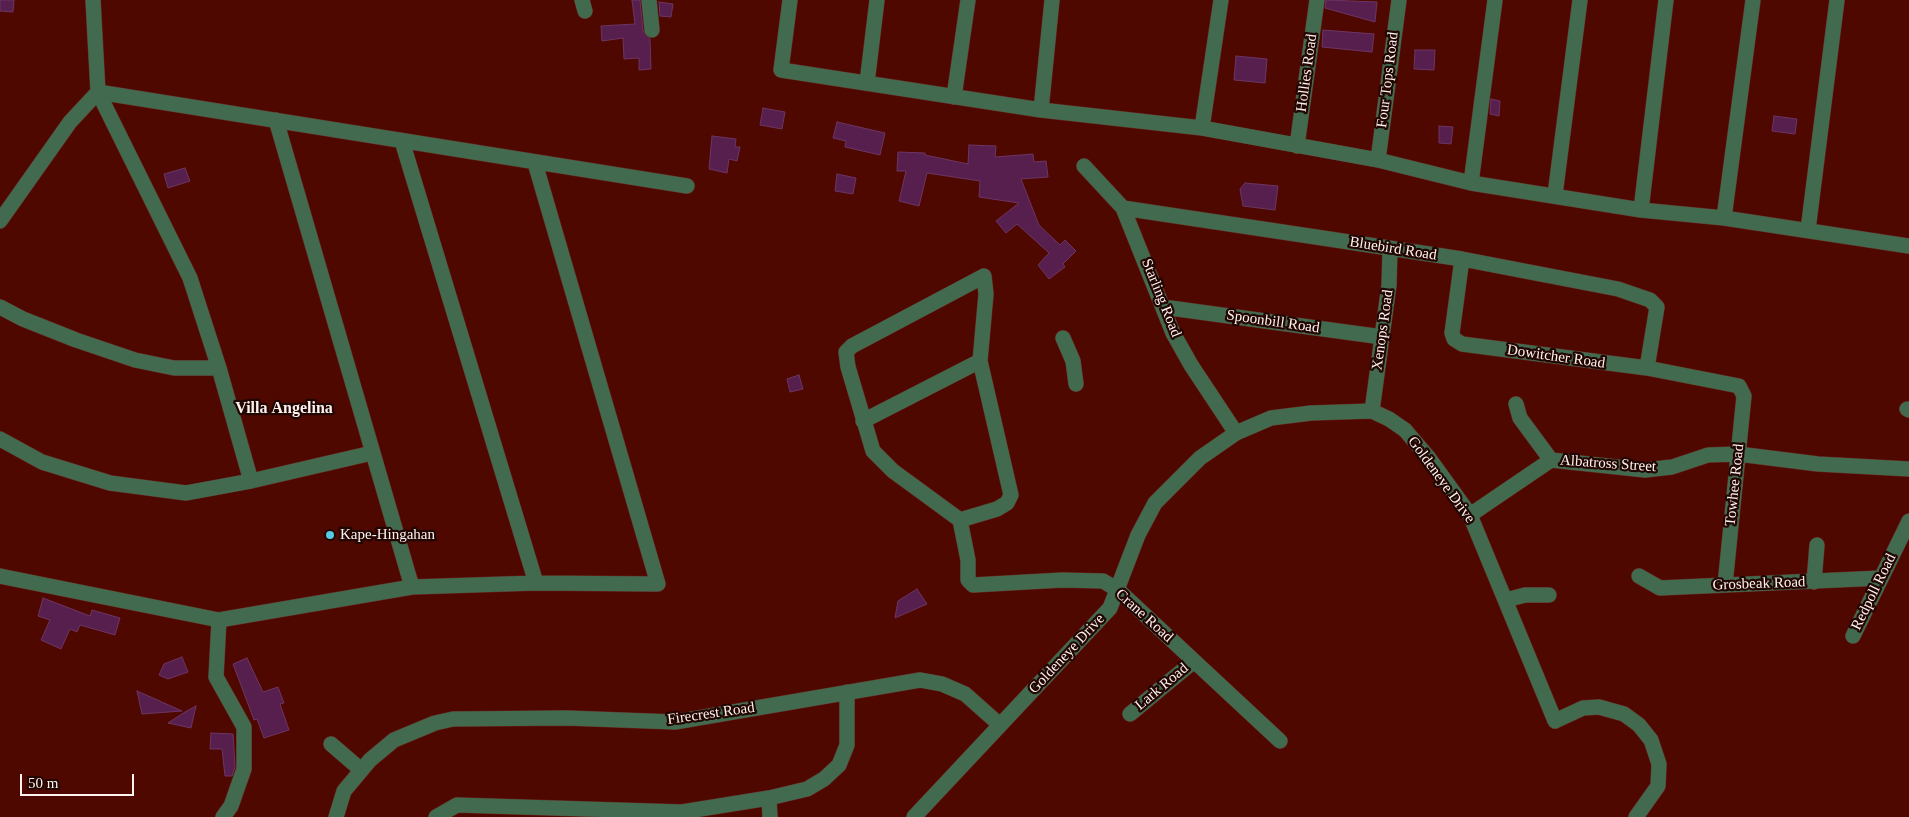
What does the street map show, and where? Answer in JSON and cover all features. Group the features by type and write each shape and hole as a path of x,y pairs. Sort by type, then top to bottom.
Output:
{"street":[{"path":"93,0 98,92 190,278 219,368 251,481"},
{"path":"649,0 652,30"},
{"path":"790,0 781,70 1041,110 1202,128 1378,160 1471,182 1641,210 1724,218 1909,246"},
{"path":"867,83 877,0"},
{"path":"954,97 968,0"},
{"path":"1041,110 1052,0"},
{"path":"1202,128 1221,0"},
{"name":"Hollies Road","path":"1297,146 1317,0"},
{"name":"Four Tops Road","path":"1378,160 1399,0"},
{"path":"1471,182 1495,0"},
{"path":"1555,196 1580,0"},
{"path":"1641,210 1666,0"},
{"path":"1724,218 1753,0"},
{"path":"1808,230 1837,0"},
{"path":"98,92 687,186"},
{"path":"0,221 70,122 98,92"},
{"path":"276,120 412,587"},
{"path":"402,141 536,583"},
{"path":"0,576 219,620 412,587 536,583 658,584 535,163"},
{"name":"Starling Road","path":"1084,166 1124,208 1174,333 1191,366 1236,433"},
{"name":"Bluebird Road","path":"1124,208 1462,260 1618,289 1650,300 1657,307 1647,368"},
{"name":"Xenops Road","path":"1372,411 1389,285 1390,249"},
{"name":"Dowitcher Road","path":"1462,260 1452,333 1454,339 1462,344 1647,368 1739,386"},
{"path":"984,276 986,294 980,361 1010,495 1007,504 997,509 960,520 893,471 874,451 862,421 848,368 846,352 852,346 984,276"},
{"name":"Spoonbill Road","path":"1163,306 1382,337"},
{"path":"0,307 23,319 76,340 135,360 174,368 219,368"},
{"path":"1063,338 1073,361 1076,384"},
{"path":"862,421 980,361"},
{"name":"Towhee Road","path":"1725,585 1744,396 1739,386"},
{"path":"1516,404 1520,418 1551,460"},
{"name":"Goldeneye Drive","path":"914,817 1110,608 1138,535 1155,504 1200,458 1236,433 1271,418 1311,413 1372,411 1390,419 1405,430 1428,457 1470,515 1555,721 1583,708 1599,706 1624,714 1639,725 1650,740 1659,764 1658,786 1636,817"},
{"path":"0,439 42,462 110,483 186,494 372,453"},
{"name":"Albatross Street","path":"1470,515 1551,460 1645,470 1672,467 1708,455 1738,454 1818,464 1909,469"},
{"name":"Crane Road","path":"960,520 968,560 968,580 973,585 1062,580 1103,581 1118,590 1280,741"},
{"name":"Redpoll Road","path":"1853,636 1909,521"},
{"path":"1814,582 1817,545"},
{"name":"Grosbeak Road","path":"1639,576 1660,588 1881,578"},
{"path":"1506,600 1525,595 1549,595"},
{"path":"219,620 216,677 244,727 244,769 231,806 223,817"},
{"name":"Lark Road","path":"1130,714 1194,661"},
{"name":"Firecrest Road","path":"336,817 344,791 360,769 394,740 435,723 452,719 567,718 675,722 920,680 942,684 965,694 1000,725"},
{"path":"436,817 456,805 509,812 682,815 807,790 840,765 847,745 847,692"},
{"path":"332,744 360,769"},
{"path":"769,798 770,817"}],"building":[{"path":"0,0 14,0 13,12 0,11"},
{"path":"632,0 640,0 643,31 650,39 651,69 639,70 639,58 624,59 623,38 602,41 601,26 635,24"},
{"path":"1326,0 1377,2 1375,22 1325,8"},
{"path":"659,2 673,4 671,17 660,16"},
{"path":"1323,30 1374,34 1372,52 1322,47"},
{"path":"1415,50 1435,50 1434,70 1414,69"},
{"path":"1236,56 1267,59 1265,83 1234,80"},
{"path":"1491,99 1500,101 1499,116 1490,114"},
{"path":"763,108 785,112 782,129 760,125"},
{"path":"1774,116 1797,119 1795,134 1772,131"},
{"path":"837,122 885,133 880,155 845,147 846,141 833,138"},
{"path":"1439,126 1453,127 1451,144 1439,143"},
{"path":"712,136 736,139 735,147 740,147 737,161 729,159 727,173 709,169"},
{"path":"969,145 996,146 995,157 1033,154 1034,162 1046,161 1048,177 1021,179 1039,225 1060,245 1065,240 1076,251 1063,264 1065,267 1049,279 1038,265 1049,253 1017,224 1006,233 996,221 1019,203 979,197 980,181 927,173 919,206 899,201 906,171 897,171 898,152 925,153 925,155 968,164"},
{"path":"185,168 190,181 168,188 164,174"},
{"path":"837,174 856,178 853,194 835,191"},
{"path":"1245,183 1278,186 1275,210 1243,206 1240,189"},
{"path":"799,375 803,389 790,392 787,379"},
{"path":"917,589 927,604 895,618 898,601"},
{"path":"43,598 90,616 92,610 120,618 115,635 80,625 77,632 70,629 61,649 41,640 50,620 38,616"},
{"path":"182,657 188,672 168,679 159,675 164,664"},
{"path":"247,658 263,692 278,687 284,703 280,704 289,730 264,738 257,719 254,720 233,664"},
{"path":"137,691 153,698 182,711 142,714"},
{"path":"196,706 191,728 168,723 185,712"},
{"path":"211,733 233,734 235,767 232,776 225,776 222,749 210,749"}],"place":[{"name":"Kape-Hingahan","path":"330,535"}],"district":[{"name":"Villa Angelina","path":"284,409"}]}
